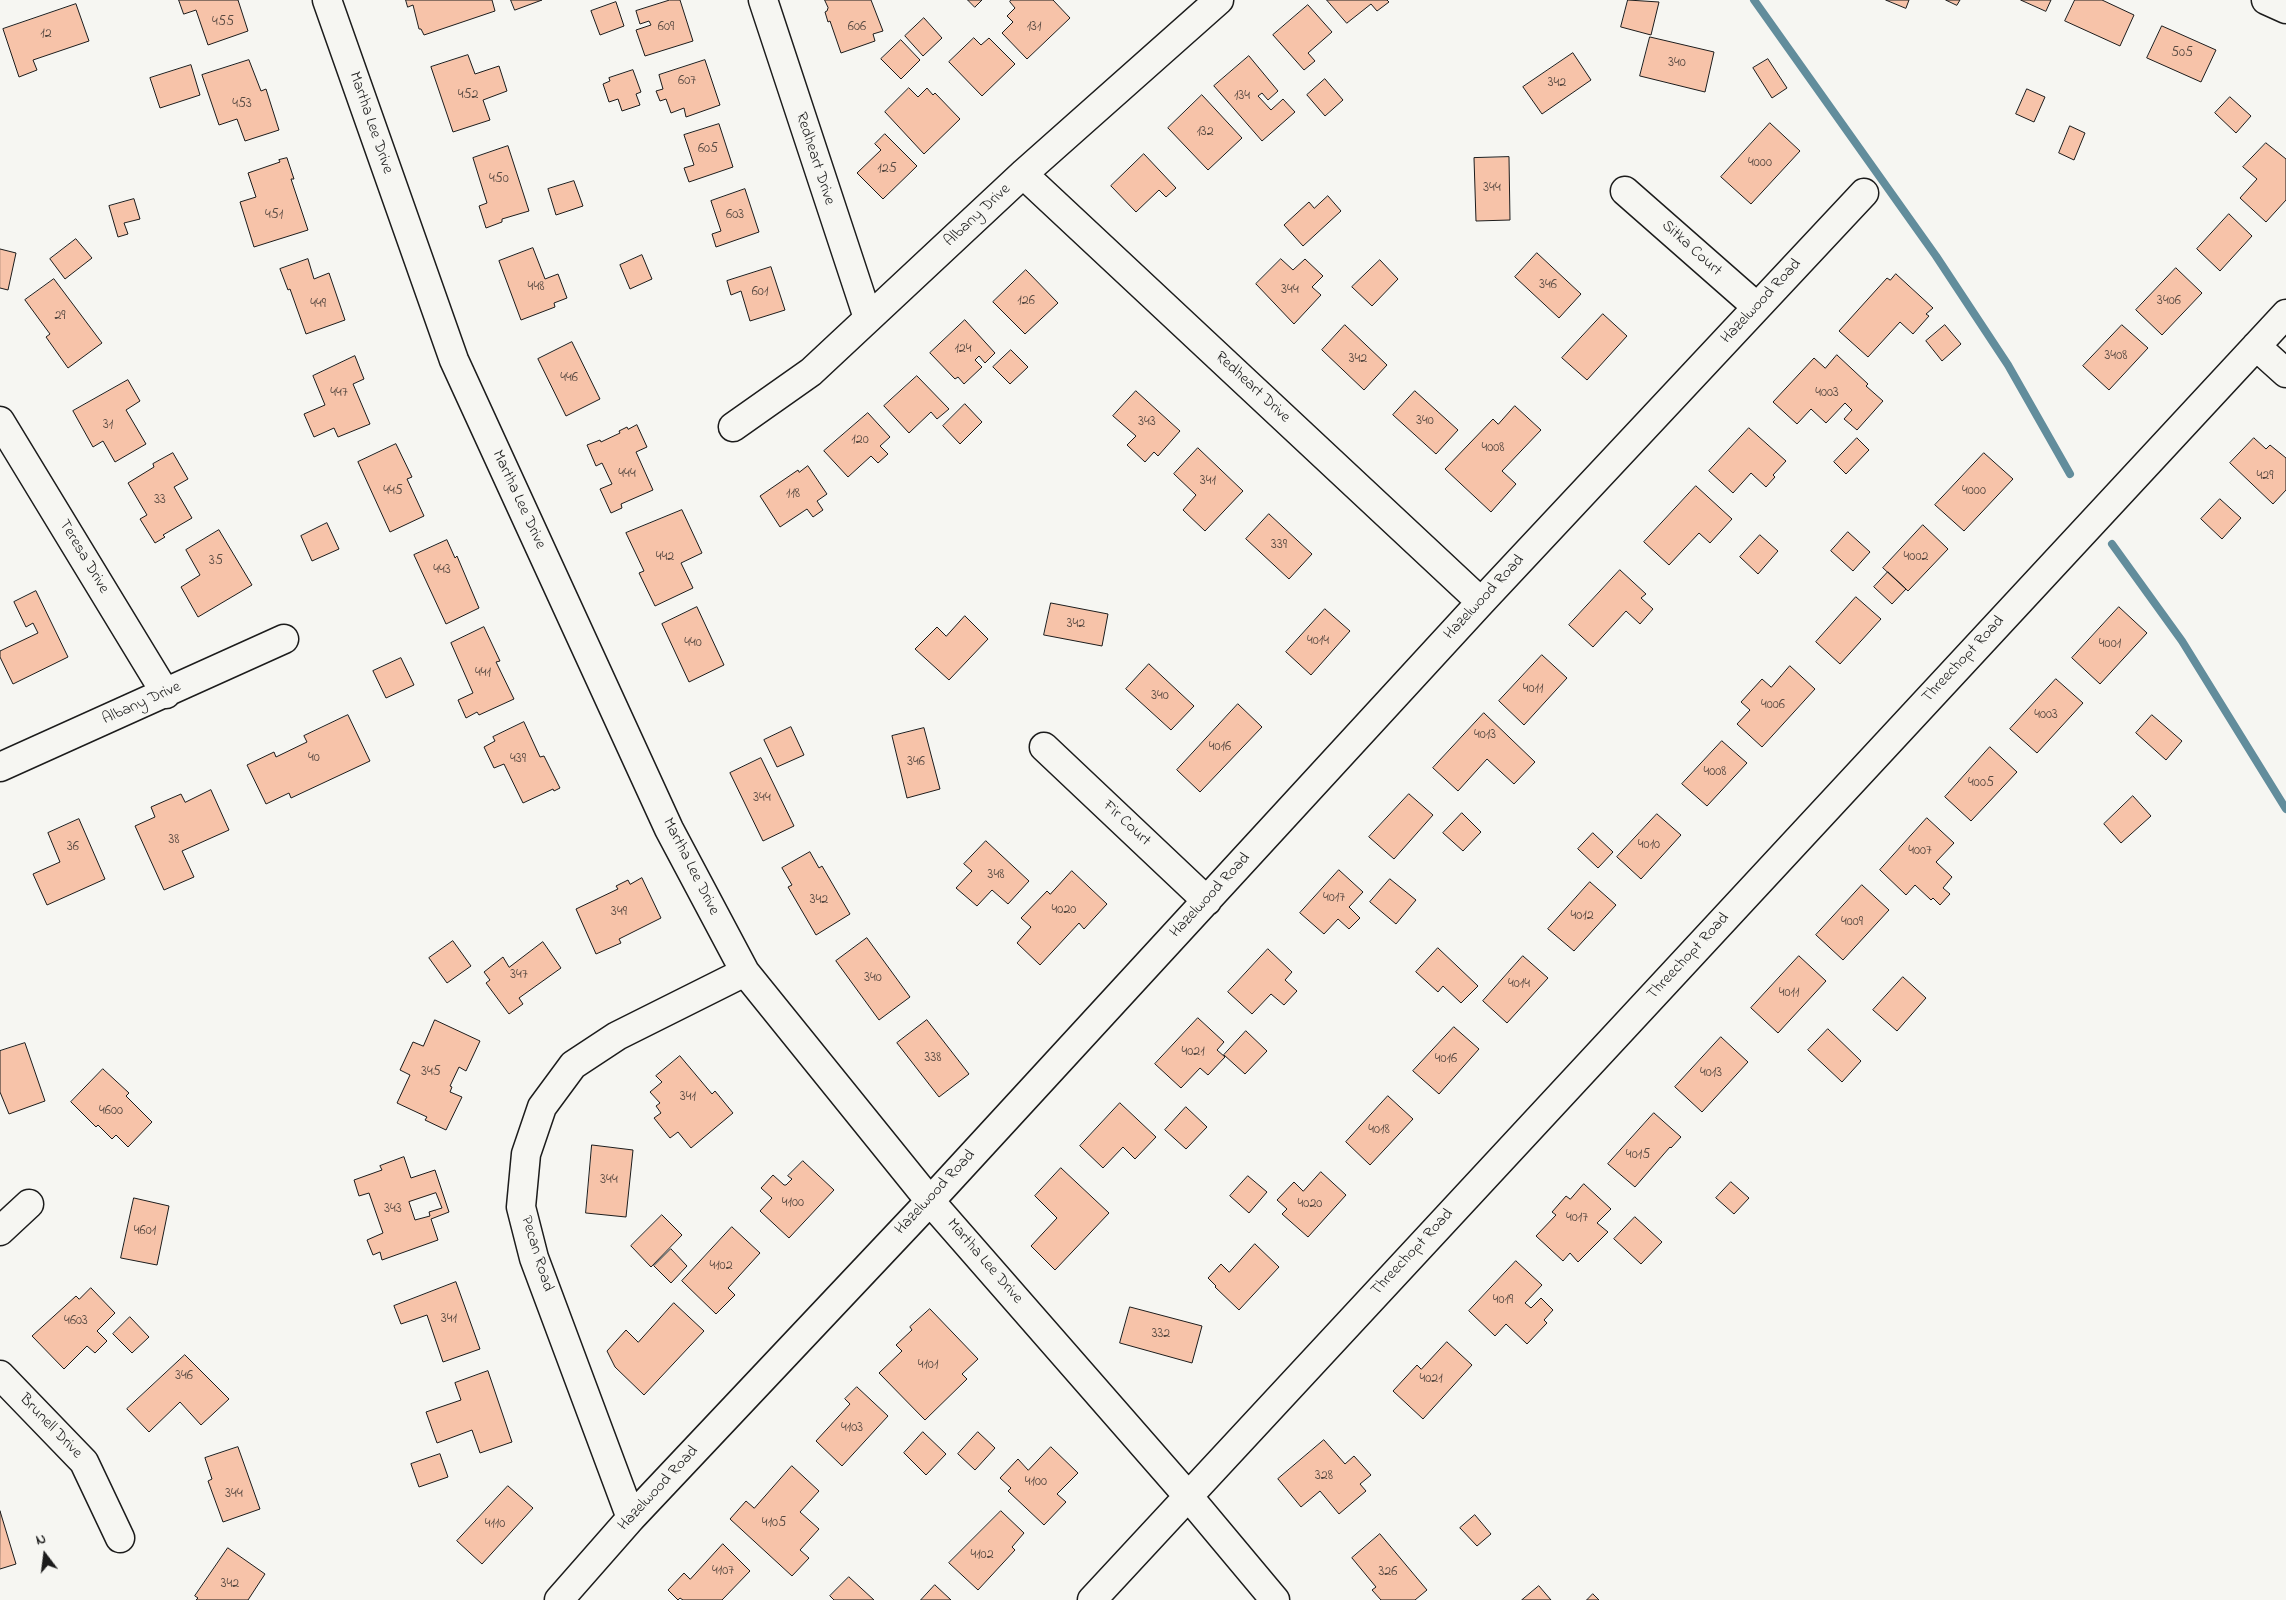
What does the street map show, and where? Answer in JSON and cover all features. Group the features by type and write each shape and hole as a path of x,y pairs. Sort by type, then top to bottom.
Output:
{"street":[{"name":"Martha Lee Drive","path":"327,0 454,360 669,829 745,972 930,1201 1188,1496 1275,1600"},
{"name":"Redheart Drive","path":"763,0 868,318"},
{"name":"Albany Drive","path":"733,427 811,372 1023,174 1219,0"},
{"path":"2266,0 2286,9"},
{"name":"Redheart Drive","path":"1023,174 1481,602"},
{"name":"Sitka Court","path":"1625,191 1756,307"},
{"name":"Hazelwood Road","path":"559,1600 631,1518 930,1201 1481,602 1864,193"},
{"name":"Threechopt Road","path":"1092,1600 2286,314"},
{"path":"2256,346 2286,373"},
{"name":"Teresa Drive","path":"0,421 166,694"},
{"name":"Albany Drive","path":"0,767 284,640"},
{"name":"Fir Court","path":"1044,747 1207,901"},
{"name":"Pecan Road","path":"631,1518 534,1258 521,1207 526,1154 542,1107 573,1065 617,1036 745,972"},
{"path":"0,1231 29,1204"},
{"name":"Brunell Drive","path":"0,1374 84,1462 120,1538"}],"building":[{"path":"179,0 238,0 248,31 208,45 196,10 184,14"},
{"path":"406,0 492,0 495,11 424,35 421,29 419,29 413,5 408,7"},
{"path":"511,0 542,0 515,10"},
{"path":"670,0 680,0 693,41 645,56 636,30 651,25 649,21 640,24 636,11"},
{"path":"825,0 871,0 883,31 873,34 875,41 841,53 830,21 828,22 825,12 828,8"},
{"path":"968,0 982,0 975,7"},
{"path":"1011,0 1053,0 1070,18 1027,59 1002,33 1013,22 1007,16 1015,8 1010,2"},
{"path":"1327,0 1387,0 1389,2 1377,11 1371,4 1347,23"},
{"path":"1628,0 1659,2 1651,35 1621,27"},
{"path":"1886,0 1909,0 1906,8"},
{"path":"1946,0 1960,0 1957,5"},
{"path":"2021,0 2051,0 2046,11"},
{"path":"2075,0 2102,0 2134,15 2120,46 2065,21"},
{"path":"616,2 624,26 600,35 591,11"},
{"path":"76,4 89,41 33,60 37,70 19,77 3,29"},
{"path":"1308,5 1332,32 1308,53 1315,61 1304,70 1273,35"},
{"path":"924,18 942,38 923,56 905,36"},
{"path":"2162,26 2216,50 2201,82 2147,58"},
{"path":"1650,37 1714,52 1705,92 1640,76"},
{"path":"974,38 981,45 989,38 1015,64 982,96 949,62"},
{"path":"901,40 920,60 901,79 881,59"},
{"path":"1573,53 1591,80 1542,114 1523,87"},
{"path":"468,55 475,74 499,66 507,91 483,100 490,120 453,132 431,67"},
{"path":"1249,56 1278,91 1268,100 1262,93 1258,96 1271,110 1283,99 1295,112 1262,141 1214,86"},
{"path":"1768,59 1787,88 1772,98 1753,68"},
{"path":"249,60 261,91 266,89 279,130 245,141 237,119 219,125 202,75"},
{"path":"705,60 720,105 686,117 684,108 671,113 666,99 660,101 656,91 663,89 659,75"},
{"path":"191,65 200,95 160,108 150,78"},
{"path":"633,70 641,92 636,94 640,105 622,111 618,99 609,102 603,84 610,81 609,78"},
{"path":"1325,79 1343,100 1325,116 1307,95"},
{"path":"909,88 918,97 927,88 933,95 935,93 960,119 924,154 885,112"},
{"path":"2027,89 2045,97 2034,122 2016,114"},
{"path":"1202,95 1242,138 1208,170 1168,128"},
{"path":"2230,97 2251,116 2236,133 2215,113"},
{"path":"1770,123 1800,151 1751,204 1721,177"},
{"path":"719,124 733,167 689,182 684,168 694,165 684,135"},
{"path":"2070,126 2085,133 2074,160 2059,153"},
{"path":"885,134 917,166 883,199 857,173 881,150 875,144"},
{"path":"2266,143 2286,159 2286,200 2266,222 2240,198 2257,179 2243,167"},
{"path":"508,146 529,211 502,219 502,222 486,228 479,206 487,203 473,158"},
{"path":"1144,154 1176,188 1166,197 1159,190 1136,212 1111,186"},
{"path":"1509,157 1510,220 1476,221 1474,158"},
{"path":"287,158 294,179 291,179 308,230 254,247 240,202 256,197 248,173"},
{"path":"574,181 583,206 556,215 548,189"},
{"path":"745,189 759,232 716,247 712,234 721,231 711,201"},
{"path":"1328,196 1341,211 1303,246 1284,225 1309,202 1314,208"},
{"path":"134,199 140,219 124,223 128,234 118,237 109,206"},
{"path":"2229,214 2252,236 2220,271 2197,249"},
{"path":"76,239 92,258 65,279 50,259"},
{"path":"533,248 545,279 558,274 567,298 554,303 555,307 521,320 499,261"},
{"path":"0,249 16,253 8,290 0,288"},
{"path":"1537,253 1581,294 1559,318 1515,277"},
{"path":"642,255 652,279 630,289 620,265"},
{"path":"308,259 314,279 329,273 345,320 306,334 290,289 288,290 280,269"},
{"path":"1281,259 1293,270 1305,259 1323,276 1312,287 1321,295 1294,324 1256,284"},
{"path":"1380,260 1398,279 1372,306 1352,287"},
{"path":"771,267 785,310 750,321 741,291 731,295 727,281"},
{"path":"2176,268 2202,293 2162,335 2136,310"},
{"path":"1026,270 1058,303 1025,334 993,302"},
{"path":"1896,274 1933,308 1926,314 1929,316 1913,334 1900,322 1868,357 1839,331 1887,278 1890,280"},
{"path":"54,279 102,343 68,368 46,337 50,334 25,300"},
{"path":"1603,314 1627,336 1587,380 1562,358"},
{"path":"965,320 995,353 985,363 979,356 975,360 982,367 964,384 958,377 955,379 930,353"},
{"path":"1345,325 1387,365 1364,390 1322,350"},
{"path":"1945,325 1961,344 1942,361 1926,341"},
{"path":"2122,325 2148,348 2109,390 2083,366"},
{"path":"572,342 600,399 566,416 538,359"},
{"path":"1011,350 1028,367 1010,384 993,367"},
{"path":"1837,355 1883,401 1857,430 1844,419 1852,410 1845,403 1826,423 1811,409 1797,424 1773,402 1814,358 1825,368"},
{"path":"355,356 364,379 353,384 370,424 338,437 334,428 314,437 304,414 325,405 313,376"},
{"path":"917,376 949,409 937,419 931,412 909,433 884,406"},
{"path":"128,380 140,401 126,410 146,444 115,462 103,441 93,447 73,411"},
{"path":"1136,391 1180,431 1158,456 1154,452 1145,462 1127,445 1136,436 1113,416"},
{"path":"1415,391 1458,430 1436,454 1393,415"},
{"path":"965,404 982,422 960,444 943,426"},
{"path":"1515,406 1541,430 1502,471 1516,484 1491,512 1445,469 1493,419 1498,424"},
{"path":"868,413 890,437 880,446 888,454 878,463 871,456 848,477 824,451"},
{"path":"637,425 647,447 636,452 653,490 621,504 622,508 611,513 600,489 612,484 602,463 596,466 587,445 600,440 601,442 620,433 619,431 627,427 628,429"},
{"path":"1749,428 1786,461 1773,475 1775,477 1766,487 1751,473 1733,493 1709,471"},
{"path":"1857,438 1869,450 1846,474 1834,462"},
{"path":"2254,438 2266,449 2270,445 2286,458 2286,490 2273,504 2230,463"},
{"path":"396,444 412,477 407,479 424,516 390,532 358,462"},
{"path":"1198,448 1243,491 1205,531 1183,510 1196,495 1174,474"},
{"path":"173,453 188,479 174,487 192,518 163,535 165,537 155,543 140,519 147,515 128,483 154,467 153,464"},
{"path":"1984,453 2013,479 1964,531 1935,505"},
{"path":"808,466 827,494 817,501 823,510 813,517 807,509 780,527 760,496 798,470 799,472"},
{"path":"1696,486 1732,519 1710,543 1699,533 1669,565 1644,542"},
{"path":"2220,499 2241,518 2222,539 2201,519"},
{"path":"682,510 702,553 681,563 693,588 655,606 639,573 644,571 626,533"},
{"path":"1269,514 1312,554 1289,579 1246,539"},
{"path":"327,523 339,549 312,561 301,536"},
{"path":"1923,525 1948,549 1908,591 1883,568"},
{"path":"219,530 252,585 198,617 181,587 200,575 186,550"},
{"path":"1848,532 1870,552 1853,571 1831,551"},
{"path":"1760,535 1778,551 1758,574 1740,557"},
{"path":"447,540 455,558 457,556 479,608 446,624 414,555"},
{"path":"1620,570 1646,594 1641,598 1653,609 1640,624 1626,611 1593,647 1569,625"},
{"path":"1888,572 1906,589 1892,604 1874,587"},
{"path":"36,591 68,657 13,684 0,657 0,651 38,633 33,623 26,627 14,602"},
{"path":"1856,597 1881,619 1840,664 1816,642"},
{"path":"1051,603 1108,614 1102,646 1044,635"},
{"path":"697,607 724,665 689,682 662,624"},
{"path":"2119,607 2147,633 2100,684 2072,658"},
{"path":"1325,609 1350,631 1311,675 1286,652"},
{"path":"965,616 988,639 949,680 915,649 937,627 946,636"},
{"path":"484,627 500,661 496,662 514,699 479,715 477,712 466,718 458,700 473,693 451,643"},
{"path":"1542,655 1567,678 1524,725 1499,701"},
{"path":"401,658 414,685 386,698 373,671"},
{"path":"1149,664 1194,706 1171,730 1126,689"},
{"path":"1790,666 1815,689 1762,747 1737,724 1750,710 1741,702 1762,679 1771,687"},
{"path":"2056,679 2083,703 2037,753 2010,729"},
{"path":"1238,704 1262,727 1200,792 1177,770"},
{"path":"1484,713 1535,762 1514,784 1487,759 1458,791 1433,768"},
{"path":"348,715 370,761 291,798 289,793 266,804 247,765 274,752 276,757 307,742 304,736"},
{"path":"2152,715 2182,741 2166,760 2136,733"},
{"path":"524,722 540,757 544,756 560,788 554,791 553,789 523,803 504,764 494,768 484,747 495,741 493,737"},
{"path":"791,727 804,755 777,767 764,740"},
{"path":"924,728 940,789 907,798 892,736"},
{"path":"1722,741 1747,763 1707,806 1682,784"},
{"path":"1990,747 2017,772 1971,821 1945,797"},
{"path":"761,758 794,826 763,841 730,773"},
{"path":"211,790 229,830 182,851 194,877 164,890 135,826 155,817 151,807 181,794 185,802"},
{"path":"1409,794 1433,815 1394,859 1369,837"},
{"path":"2133,796 2151,816 2121,843 2104,824"},
{"path":"1462,813 1481,832 1463,851 1443,833"},
{"path":"1657,814 1681,835 1641,879 1617,857"},
{"path":"1927,818 1954,843 1936,862 1952,877 1943,888 1950,894 1940,905 1933,898 1931,900 1915,885 1906,895 1880,870"},
{"path":"79,819 105,879 47,905 33,874 60,862 48,833"},
{"path":"1593,833 1613,852 1598,868 1578,849"},
{"path":"986,841 1029,881 1008,904 992,890 977,906 956,888 972,871 964,864"},
{"path":"810,852 819,868 822,866 850,914 816,935 788,887 792,885 782,868"},
{"path":"1339,870 1363,892 1349,907 1360,918 1349,929 1338,919 1324,934 1300,913"},
{"path":"1072,871 1107,904 1084,929 1079,923 1040,965 1017,943 1031,927 1021,918 1047,891 1050,894"},
{"path":"642,878 661,918 619,939 621,943 596,954 576,909 618,889 616,886 628,880 630,884"},
{"path":"1390,879 1416,900 1396,924 1370,902"},
{"path":"1590,882 1616,905 1574,951 1548,929"},
{"path":"1862,885 1889,910 1843,960 1816,935"},
{"path":"867,938 910,997 879,1020 836,961"},
{"path":"453,941 471,966 447,983 429,958"},
{"path":"543,942 561,968 519,998 523,1004 509,1014 486,983 490,980 484,972 503,957 509,967"},
{"path":"1438,948 1478,986 1461,1003 1443,986 1438,992 1416,972"},
{"path":"1268,949 1292,972 1285,980 1297,991 1284,1005 1271,994 1252,1014 1228,992"},
{"path":"1523,956 1548,978 1507,1023 1483,1001"},
{"path":"1799,956 1826,981 1778,1033 1751,1008"},
{"path":"1903,977 1926,998 1897,1031 1873,1010"},
{"path":"1198,1018 1224,1042 1217,1050 1225,1057 1208,1075 1200,1068 1181,1088 1155,1064"},
{"path":"435,1020 480,1041 466,1071 459,1067 450,1086 452,1087 450,1092 462,1097 446,1130 425,1120 427,1117 397,1103 410,1075 400,1070 413,1042 423,1046"},
{"path":"927,1020 969,1074 939,1097 897,1043"},
{"path":"1454,1027 1479,1049 1439,1094 1413,1071"},
{"path":"1828,1029 1861,1061 1842,1082 1808,1050"},
{"path":"1246,1031 1267,1051 1245,1074 1224,1055"},
{"path":"1721,1037 1748,1062 1702,1112 1675,1087"},
{"path":"25,1043 45,1101 9,1114 0,1092 0,1051"},
{"path":"680,1056 712,1094 715,1091 733,1113 691,1148 678,1132 670,1138 654,1118 661,1113 656,1106 660,1103 650,1092 662,1082 656,1076"},
{"path":"103,1069 129,1093 126,1096 152,1122 128,1147 116,1135 112,1139 98,1125 96,1127 71,1102"},
{"path":"1388,1096 1413,1119 1370,1165 1346,1142"},
{"path":"1120,1103 1156,1137 1135,1159 1123,1147 1103,1168 1080,1146"},
{"path":"1186,1107 1207,1127 1186,1149 1165,1130"},
{"path":"1654,1113 1681,1137 1635,1187 1608,1164"},
{"path":"592,1145 633,1150 626,1217 586,1213"},
{"path":"404,1157 411,1178 435,1170 449,1212 431,1219 438,1240 382,1260 380,1252 373,1255 367,1240 383,1233 369,1193 359,1196 354,1180 382,1170 380,1166","holes":["436,1193 442,1208 429,1212 430,1216 415,1220 409,1202"]},
{"path":"803,1161 834,1190 789,1238 760,1211 772,1198 761,1188 773,1175 786,1185 792,1179 788,1176"},
{"path":"1061,1168 1109,1213 1055,1270 1031,1246 1057,1218 1035,1196"},
{"path":"1321,1172 1346,1195 1308,1237 1282,1214 1287,1209 1277,1200 1294,1182 1303,1191"},
{"path":"1248,1176 1267,1192 1249,1213 1230,1196"},
{"path":"1731,1182 1749,1198 1734,1214 1716,1198"},
{"path":"1584,1184 1611,1209 1597,1223 1608,1232 1578,1262 1570,1253 1563,1261 1536,1236 1556,1215 1552,1212 1566,1196 1570,1199"},
{"path":"134,1198 169,1206 157,1265 121,1258"},
{"path":"662,1215 682,1235 651,1267 631,1246"},
{"path":"1635,1217 1662,1242 1641,1264 1614,1239"},
{"path":"732,1227 760,1253 728,1288 735,1295 716,1314 682,1281"},
{"path":"1255,1244 1279,1267 1239,1310 1208,1278 1221,1264 1229,1272"},
{"path":"671,1249 687,1266 671,1283 654,1266"},
{"path":"1516,1261 1542,1285 1525,1303 1531,1308 1541,1298 1553,1310 1544,1320 1547,1323 1527,1344 1506,1324 1495,1336 1469,1311"},
{"path":"456,1282 480,1349 443,1362 427,1315 401,1324 394,1306"},
{"path":"91,1288 115,1313 97,1331 107,1341 95,1353 87,1346 64,1369 32,1336 76,1296 79,1299"},
{"path":"674,1303 704,1331 644,1395 615,1367 607,1351 626,1330 638,1342"},
{"path":"1130,1307 1202,1326 1192,1363 1120,1343"},
{"path":"930,1309 978,1359 962,1374 967,1379 925,1420 879,1373 902,1351 896,1345 912,1330 910,1327"},
{"path":"130,1317 149,1337 132,1353 113,1334"},
{"path":"1447,1342 1472,1365 1423,1419 1393,1391 1417,1365 1421,1369"},
{"path":"185,1355 229,1399 201,1425 180,1402 149,1432 127,1409"},
{"path":"488,1371 512,1442 480,1453 472,1430 437,1443 426,1412 461,1400 455,1383"},
{"path":"857,1387 888,1416 842,1466 816,1441 850,1404 845,1399"},
{"path":"923,1432 946,1454 926,1475 904,1453"},
{"path":"978,1432 995,1448 975,1470 958,1454"},
{"path":"1324,1440 1345,1464 1354,1456 1371,1475 1360,1484 1366,1491 1339,1514 1320,1491 1301,1507 1278,1479"},
{"path":"238,1447 260,1509 223,1522 208,1481 212,1479 205,1458"},
{"path":"1051,1447 1078,1473 1057,1494 1066,1502 1044,1525 1008,1491 1011,1488 1000,1478 1018,1459 1028,1470"},
{"path":"440,1454 448,1477 419,1487 411,1464"},
{"path":"792,1466 819,1491 800,1512 819,1529 800,1550 809,1558 792,1576 730,1519 746,1501 754,1508"},
{"path":"508,1486 533,1508 482,1564 457,1541"},
{"path":"0,1511 16,1564 0,1569"},
{"path":"1001,1511 1024,1533 1012,1547 1015,1550 978,1590 949,1563"},
{"path":"1475,1515 1491,1534 1477,1546 1460,1528"},
{"path":"1380,1534 1427,1590 1415,1600 1381,1600 1372,1590 1376,1587 1352,1558"},
{"path":"723,1544 750,1571 722,1600 683,1600 680,1598 678,1600 668,1590 684,1573 690,1579"},
{"path":"228,1548 265,1574 248,1600 196,1600 198,1598 195,1596"},
{"path":"849,1577 874,1600 834,1600 830,1596"},
{"path":"935,1585 951,1600 921,1600"},
{"path":"1539,1586 1551,1600 1522,1600"},
{"path":"1593,1594 1599,1600 1587,1600"}],"waterway":[{"path":"1754,0 1936,256 2008,365 2070,474"},
{"path":"2112,544 2182,641 2286,809"}]}
